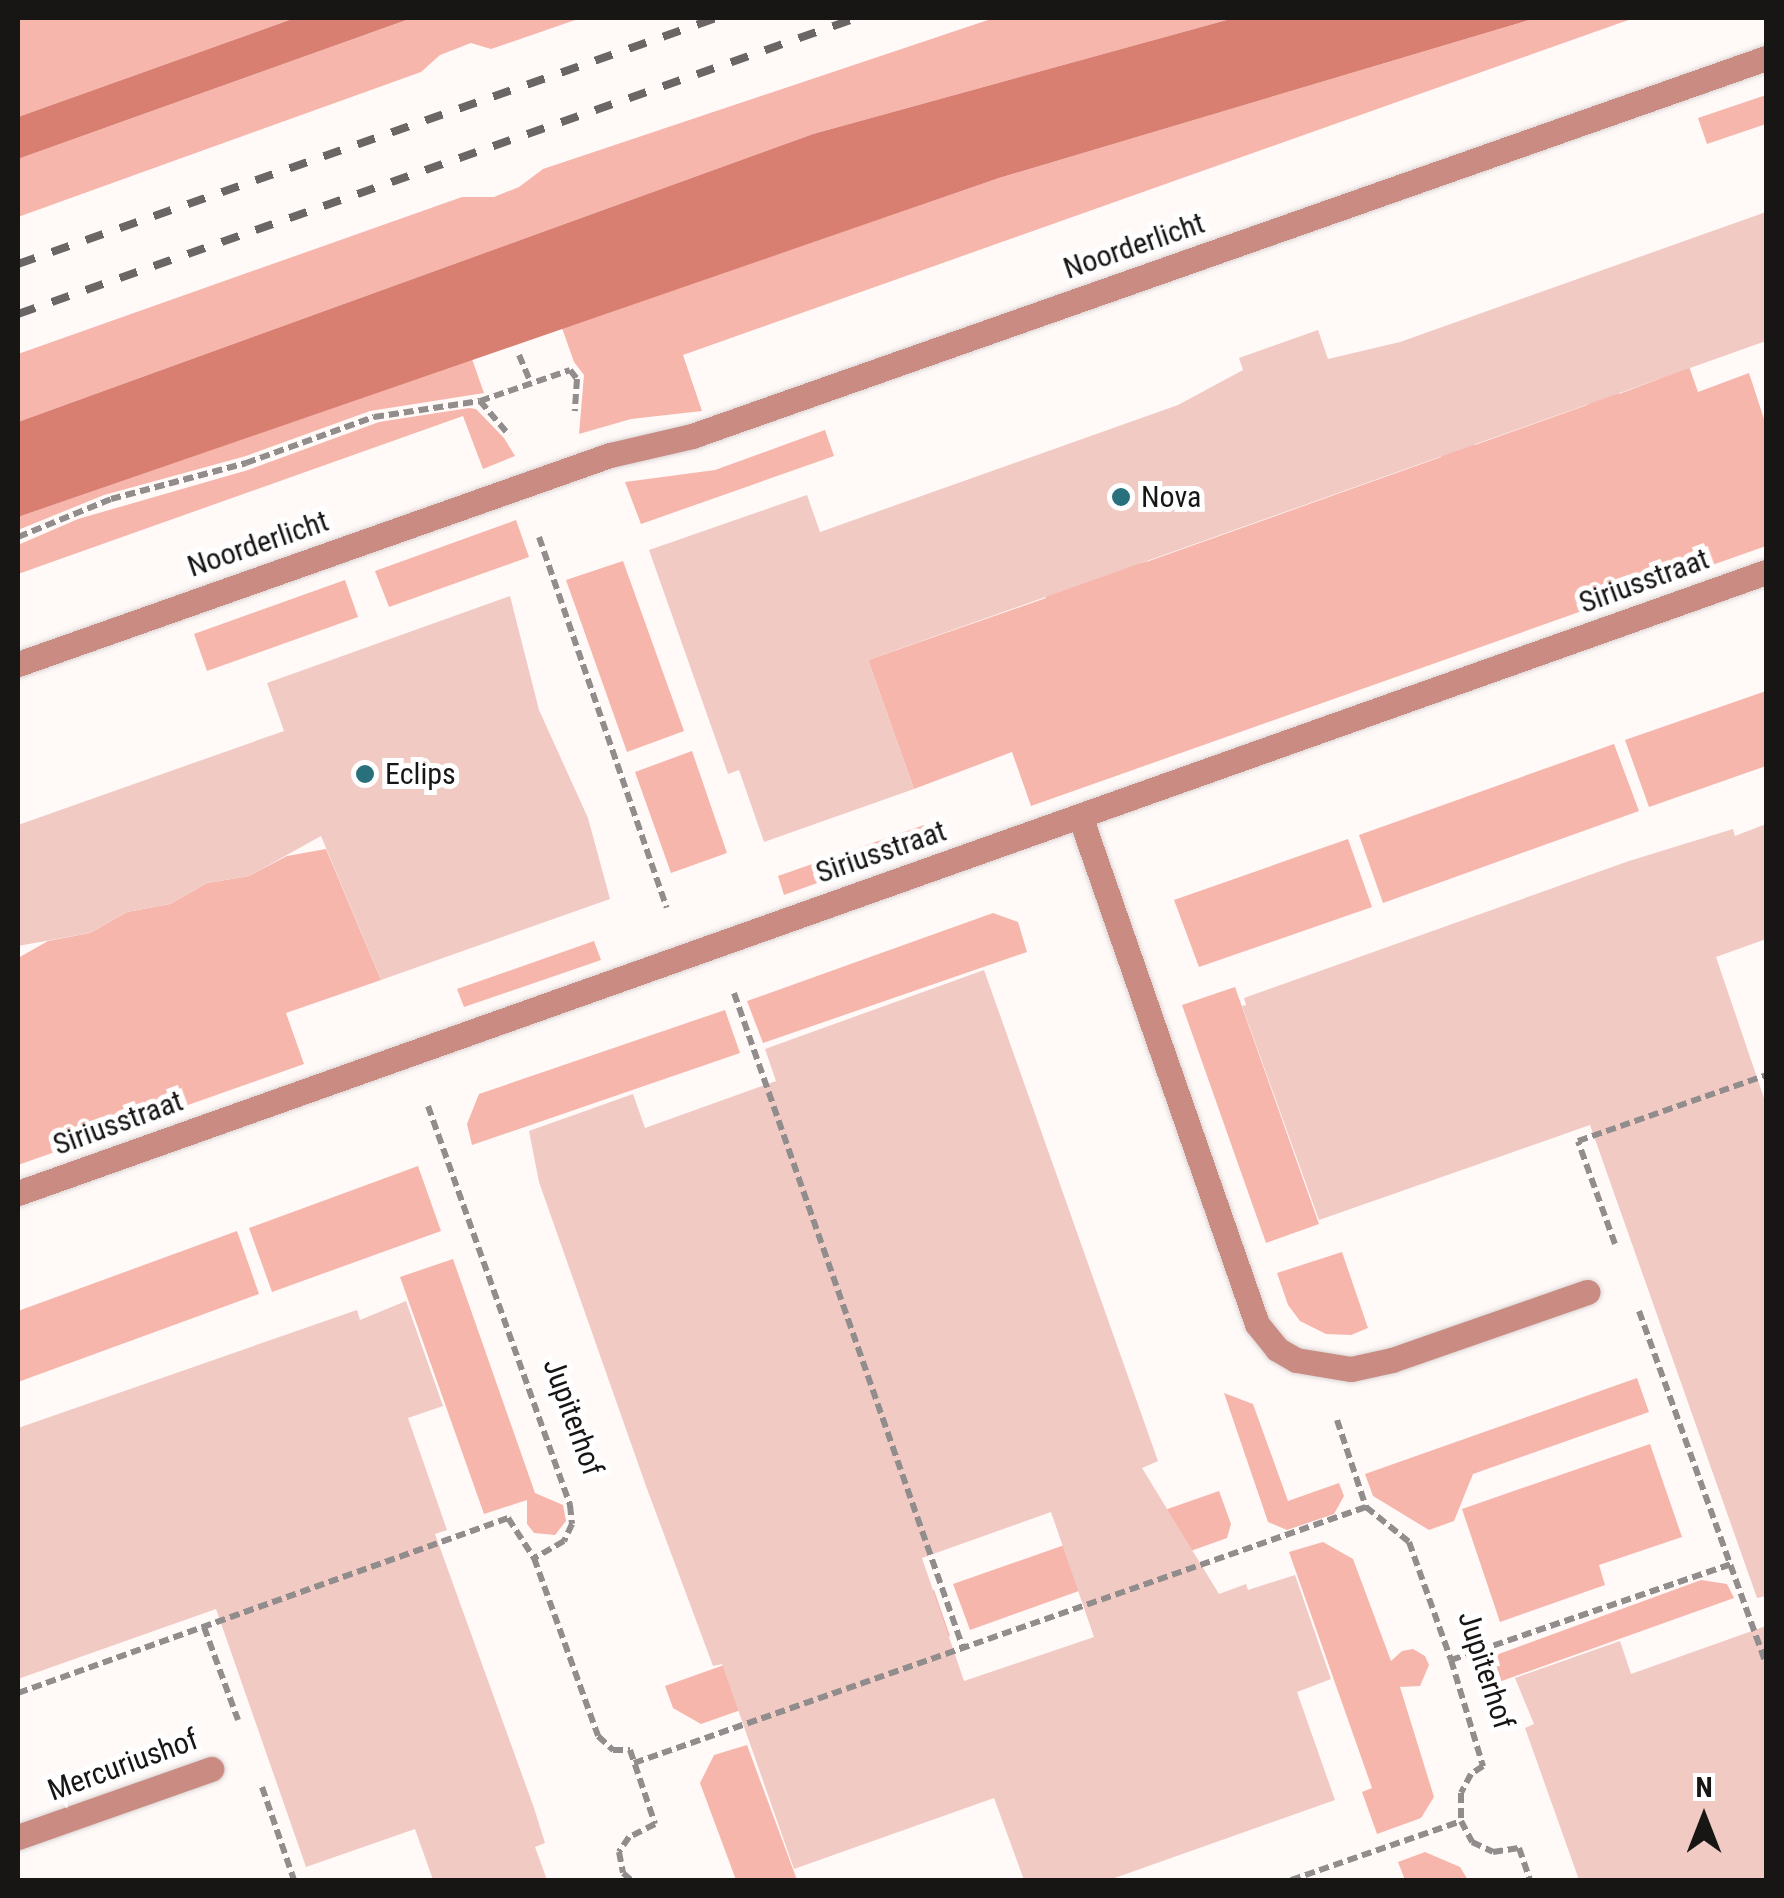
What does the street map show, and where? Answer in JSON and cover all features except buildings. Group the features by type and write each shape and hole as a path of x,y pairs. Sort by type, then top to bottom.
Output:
{"street":[{"name":"Noorderlicht","path":"18,664 584,464 711,430 1766,58"},
{"name":"Siriusstraat","path":"18,1193 1766,572"},
{"path":"1080,816 1257,1324 1277,1349 1318,1364 1351,1369 1392,1360 1587,1292"},
{"name":"Mercuriushof","path":"18,1837 211,1768"}],"path":[{"path":"520,355 532,383"},
{"path":"18,537 112,499 260,458 374,417 480,401 570,370 577,379 574,427 584,464"},
{"path":"480,401 521,447 528,484 684,956"},
{"path":"717,944 963,1648"},
{"name":"Jupiterhof","path":"410,1053 570,1505 572,1524 564,1540 534,1558"},
{"path":"1766,1075 1578,1141 1766,1662"},
{"path":"1587,1292 1627,1279"},
{"path":"634,1763 1366,1506 1318,1364"},
{"name":"Jupiterhof","path":"1366,1506 1410,1542 1483,1766 1471,1774 1461,1794 1461,1821"},
{"path":"18,1693 508,1518 534,1558 598,1736 614,1750 630,1750 655,1824 628,1837 619,1852 623,1873 631,1880"},
{"path":"1451,1660 1732,1564"},
{"name":"Mercuriushof","path":"204,1627 294,1880"},
{"name":"Mercuriushof","path":"211,1768 250,1754"},
{"path":"1291,1880 1461,1821 1472,1842 1493,1852 1520,1848 1530,1880"}],"shaded area":[{"path":"18,18 295,18 18,117"},
{"path":"295,18 412,18 18,159 18,117"},
{"path":"412,18 581,18 491,49 471,43 440,55 421,72 18,217 18,159"},
{"path":"994,18 1234,18 813,134 18,422 18,354 462,197 494,197 519,187 543,169"},
{"path":"1234,18 1536,18 999,178 18,517 18,422 813,134"},
{"path":"1536,18 1634,18 683,355 702,411 631,419 579,434 584,375 574,362 562,328 999,178"},
{"path":"1766,95 1766,124 1707,144 1698,118"},
{"path":"1686,358 1698,392 1749,373 1766,425 1766,546 1031,806 1012,752 914,789 868,660 1046,598 1042,586 1149,561 1441,457 1441,446 1471,434 1475,445 1587,405 1614,383 1619,394 1659,379"},
{"path":"472,359 484,393 370,411 246,456 104,495 18,530 18,517"},
{"path":"476,409 504,438 515,456 483,469 463,416 18,574 18,545 78,519 248,470 379,422"},
{"path":"825,430 834,456 641,524 625,482 715,470"},
{"path":"516,520 529,557 389,607 375,571"},
{"path":"623,561 684,731 627,752 566,580"},
{"path":"345,580 358,617 207,671 194,634"},
{"path":"1766,691 1766,766 1649,807 1625,740"},
{"path":"1614,744 1639,811 1383,903 1359,835"},
{"path":"692,751 727,853 671,873 635,772"},
{"path":"924,825 931,842 784,895 778,876"},
{"path":"1348,839 1372,907 1199,967 1174,900"},
{"path":"326,849 381,980 286,1013 304,1064 18,1165 18,958 48,941 90,933 127,912 170,904 207,883 249,876 287,856"},
{"path":"993,913 1018,922 1027,952 763,1043 747,1001"},
{"path":"594,941 601,960 464,1007 457,989"},
{"path":"1235,987 1319,1224 1266,1243 1182,1005"},
{"path":"725,1010 740,1053 472,1145 467,1124 479,1094"},
{"path":"418,1166 441,1231 272,1292 249,1228"},
{"path":"237,1231 259,1294 18,1382 18,1311"},
{"path":"1342,1252 1368,1328 1351,1335 1326,1334 1300,1321 1288,1305 1277,1273"},
{"path":"453,1259 535,1493 563,1505 566,1521 555,1535 534,1533 527,1524 527,1500 484,1514 400,1277"},
{"path":"1637,1378 1649,1412 1473,1474 1454,1521 1429,1530 1373,1496 1365,1474"},
{"path":"1224,1393 1253,1404 1288,1501 1339,1483 1344,1496 1334,1514 1287,1530 1268,1522"},
{"path":"1650,1444 1682,1537 1599,1565 1605,1585 1500,1622 1462,1509"},
{"path":"1219,1491 1231,1524 1227,1538 970,1630 953,1584"},
{"path":"1323,1542 1353,1559 1391,1661 1402,1651 1413,1649 1425,1656 1429,1665 1420,1686 1400,1687 1434,1797 1421,1818 1377,1834 1362,1792 1372,1788 1289,1552"},
{"path":"1701,1580 1727,1584 1734,1598 1496,1683 1492,1669 1496,1655"},
{"path":"934,1590 950,1636 701,1724 673,1708 665,1686"},
{"path":"747,1745 797,1880 736,1880 700,1783 714,1755"},
{"path":"1425,1852 1460,1867 1468,1880 1405,1880 1398,1862"}],"railway":[{"path":"18,264 716,18"},
{"path":"18,314 856,18"}],"place":[{"name":"Nova","path":"1121,497"},
{"name":"Eclips","path":"365,774"}]}
